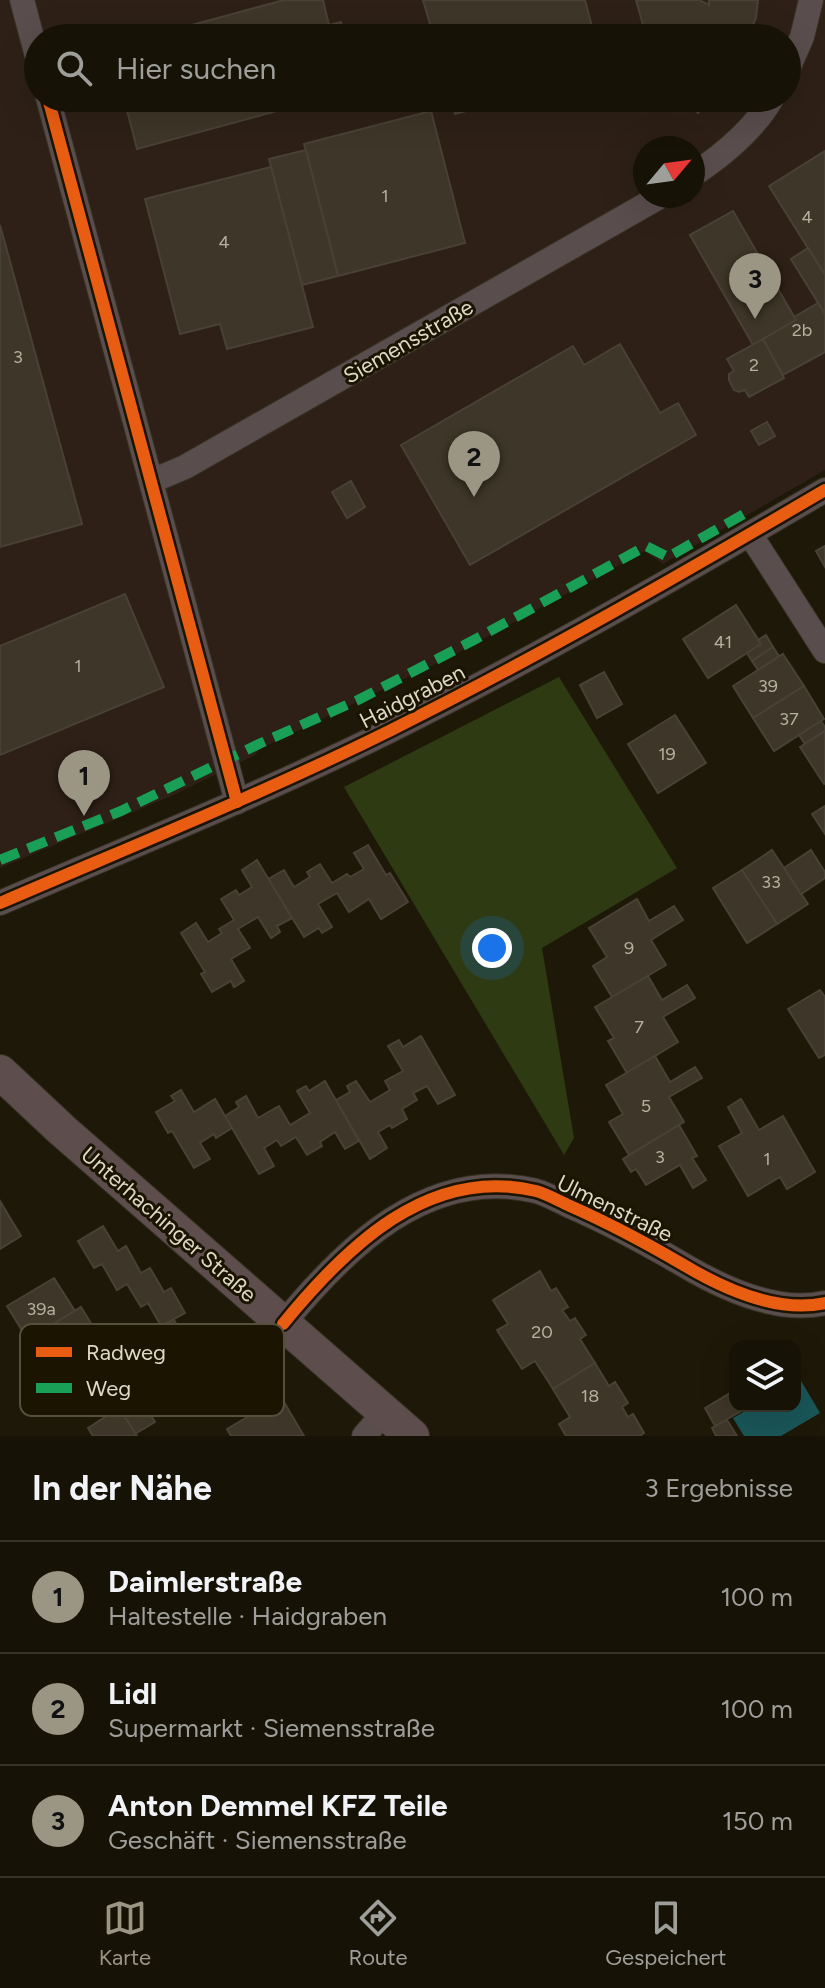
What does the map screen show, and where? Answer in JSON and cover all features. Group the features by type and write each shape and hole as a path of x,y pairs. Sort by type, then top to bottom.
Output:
{"main road":[{"name":"Unterhachinger Straße","path":"0,1072 283,1324"},
{"name":"Unterhachinger Straße","path":"284,1325 374,1424 412,1436"}],"street":[{"path":"22,0 28,24"},
{"path":"801,39 811,0"},
{"path":"52,112 237,802"},
{"path":"705,167 743,135 761,112"},
{"name":"Siemensstraße","path":"152,481 185,467 640,208"},
{"name":"Haidgraben","path":"0,903 237,802 388,732 533,657 825,490"},
{"path":"750,534 825,651"},
{"name":"Ulmenstraße","path":"283,1324 338,1263 386,1222 432,1197 496,1187 537,1191 637,1238 716,1284 764,1302 813,1306 825,1303"}],"shaded area":[{"path":"0,0 825,0 825,470 663,564 645,551 452,656 260,749 255,755 176,794 0,868"}],"green space":[{"path":"559,677 677,868 542,948 574,1138 564,1155 344,787"}],"water":[{"path":"801,1381 820,1413 781,1436 744,1436 733,1418 744,1412 801,1412"}],"building":[{"path":"284,0 323,0 329,24 196,24"},
{"path":"423,0 585,0 591,24 430,24"},
{"path":"636,0 699,0 709,5 709,0 758,0 753,24 643,24"},
{"path":"127,112 273,112 137,149"},
{"path":"431,112 465,243 338,276 304,144"},
{"path":"306,150 338,276 302,285 269,159"},
{"path":"825,151 825,275 769,186"},
{"path":"271,167 313,327 227,349 220,324 180,334 145,199"},
{"path":"733,211 796,320 753,345 690,235"},
{"path":"0,225 82,524 0,547"},
{"path":"808,248 825,275 825,314 791,259"},
{"path":"818,303 825,314 825,352 783,375 763,339"},
{"path":"763,339 784,378 749,397 745,390 734,390 729,374 734,371 727,359"},
{"path":"620,344 660,413 678,403 696,435 470,565 401,445 573,346 584,365"},
{"path":"767,422 775,436 759,445 751,431"},
{"path":"351,481 365,507 347,518 332,492"},
{"path":"825,546 825,567 816,551"},
{"path":"125,594 164,687 0,755 0,646"},
{"path":"736,605 761,644 708,678 683,639"},
{"path":"766,635 773,647 752,661 747,653 761,644 758,640"},
{"path":"773,647 779,656 758,670 752,661"},
{"path":"783,654 804,686 753,718 733,686"},
{"path":"604,672 622,704 597,718 580,685"},
{"path":"804,686 824,719 774,751 753,718"},
{"path":"675,715 706,763 658,793 628,744"},
{"path":"821,721 825,731 805,744 799,735"},
{"path":"825,731 825,783 824,784 800,747"},
{"path":"825,806 825,834 812,814"},
{"path":"368,845 386,875 390,873 408,902 381,919 369,899 349,912 337,893 318,904 332,927 322,933 319,928 304,937 268,879 284,870 294,887 310,877 307,872 320,864 332,883 347,874 350,877 364,869 354,853"},
{"path":"772,850 808,904 777,924 742,870"},
{"path":"811,850 825,872 825,878 801,894 784,868"},
{"path":"257,860 292,918 277,926 280,932 271,938 258,917 238,929 250,948 231,959 244,981 234,987 231,981 212,992 201,974 205,972 181,933 196,923 208,942 222,933 219,929 234,920 221,899 236,890 239,895 252,887 242,870"},
{"path":"742,870 777,924 747,943 713,888"},
{"path":"637,899 649,921 674,906 683,920 651,940 666,965 612,997 593,966 607,957 589,928"},
{"path":"648,976 662,1000 687,985 695,998 663,1017 678,1042 627,1073 608,1041 614,1038 595,1007"},
{"path":"820,990 825,997 825,1055 819,1058 788,1009"},
{"path":"421,1036 455,1095 438,1104 427,1086 413,1093 417,1100 402,1109 407,1119 378,1132 387,1148 370,1159 336,1100 350,1092 347,1086 356,1081 370,1102 390,1090 385,1081 403,1071 388,1046 399,1040 403,1047"},
{"path":"655,1056 670,1082 695,1067 702,1078 669,1097 684,1122 629,1155 609,1122 623,1114 606,1085"},
{"path":"325,1081 359,1141 345,1149 335,1132 320,1142 322,1146 307,1155 296,1137 281,1146 277,1140 264,1148 274,1166 259,1174 225,1116 239,1107 236,1102 246,1096 258,1118 279,1106 290,1125 310,1113 297,1091 306,1086 309,1091"},
{"path":"181,1090 194,1112 215,1099 232,1128 200,1143 210,1159 194,1168 172,1131 168,1133 156,1112 175,1101 171,1096"},
{"path":"741,1099 759,1130 783,1116 815,1172 787,1189 780,1177 748,1196 719,1146 742,1133 728,1107"},
{"path":"679,1125 697,1156 692,1158 706,1180 693,1188 680,1165 646,1185 636,1169 631,1172 623,1159"},
{"path":"0,1201 21,1236 0,1249"},
{"path":"103,1226 118,1251 126,1246 141,1273 150,1268 164,1292 171,1288 185,1313 160,1324 148,1303 141,1307 127,1284 117,1290 102,1264 94,1268 78,1241"},
{"path":"540,1271 551,1291 556,1288 568,1307 562,1310 570,1321 575,1318 586,1335 580,1339 595,1363 553,1389 535,1361 522,1369 497,1330 508,1324 493,1300"},
{"path":"54,1278 75,1311 54,1324 20,1324 20,1327 7,1306"},
{"path":"81,1307 91,1324 53,1324"},
{"path":"595,1363 609,1386 615,1382 628,1403 622,1407 628,1417 633,1414 644,1433 640,1436 566,1436 559,1424 570,1417 553,1389"},
{"path":"729,1394 729,1412 740,1412 715,1426 705,1408"},
{"path":"284,1402 304,1436 231,1436 227,1429 249,1416 284,1416"},
{"path":"107,1416 124,1416 137,1436 93,1436 88,1428"},
{"path":"124,1416 151,1416 155,1422 135,1434"},
{"path":"727,1420 737,1436 716,1436 712,1428"}],"marked path":[{"path":"0,860 121,811 358,700 646,546 668,557 744,514"}],"cycle path":[{"path":"52,112 237,802"},
{"path":"0,903 244,798 389,731 609,614 825,490"},
{"path":"283,1324 334,1268 392,1219 425,1202 460,1190 497,1186 536,1191 549,1196 714,1282 750,1297 788,1305 825,1303"}],"place":[{"name":"Anton Demmel KFZ Teile","path":"755,319"},
{"name":"Lidl","path":"474,497"},
{"name":"Daimlerstraße","path":"84,816"}]}
